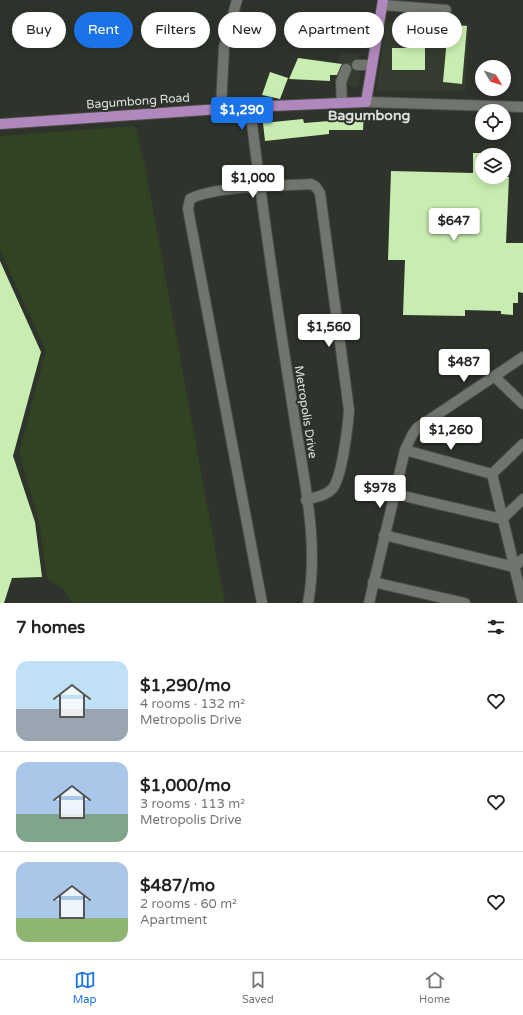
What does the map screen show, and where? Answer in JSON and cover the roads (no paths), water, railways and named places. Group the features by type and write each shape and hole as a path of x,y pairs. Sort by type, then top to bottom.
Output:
{"main road":[{"path":"366,102 383,2"},
{"name":"Bagumbong Road","path":"0,124 221,108 366,102"}],"street":[{"path":"221,108 224,47 226,34 237,0"},
{"path":"383,2 446,10"},
{"path":"357,65 372,65"},
{"path":"342,103 341,82 346,69"},
{"path":"366,102 523,107"},
{"name":"Metropolis Drive","path":"250,107 259,187 306,500 313,557 313,580 308,603"},
{"path":"262,603 188,209 190,199 199,194 259,187 310,184 316,187 320,193 349,410 348,428 337,480 332,489 324,494 306,500"},
{"path":"369,603 405,450 412,435 417,428 523,357"},
{"path":"495,377 523,404"},
{"path":"492,474 523,444"},
{"path":"405,450 492,474"},
{"path":"492,474 523,603"},
{"path":"395,494 502,519"},
{"path":"502,519 523,499"},
{"path":"384,536 514,567"},
{"path":"514,567 523,559"},
{"path":"373,582 465,603"}],"district":[{"name":"Bagumbong","path":"369,115"}]}
